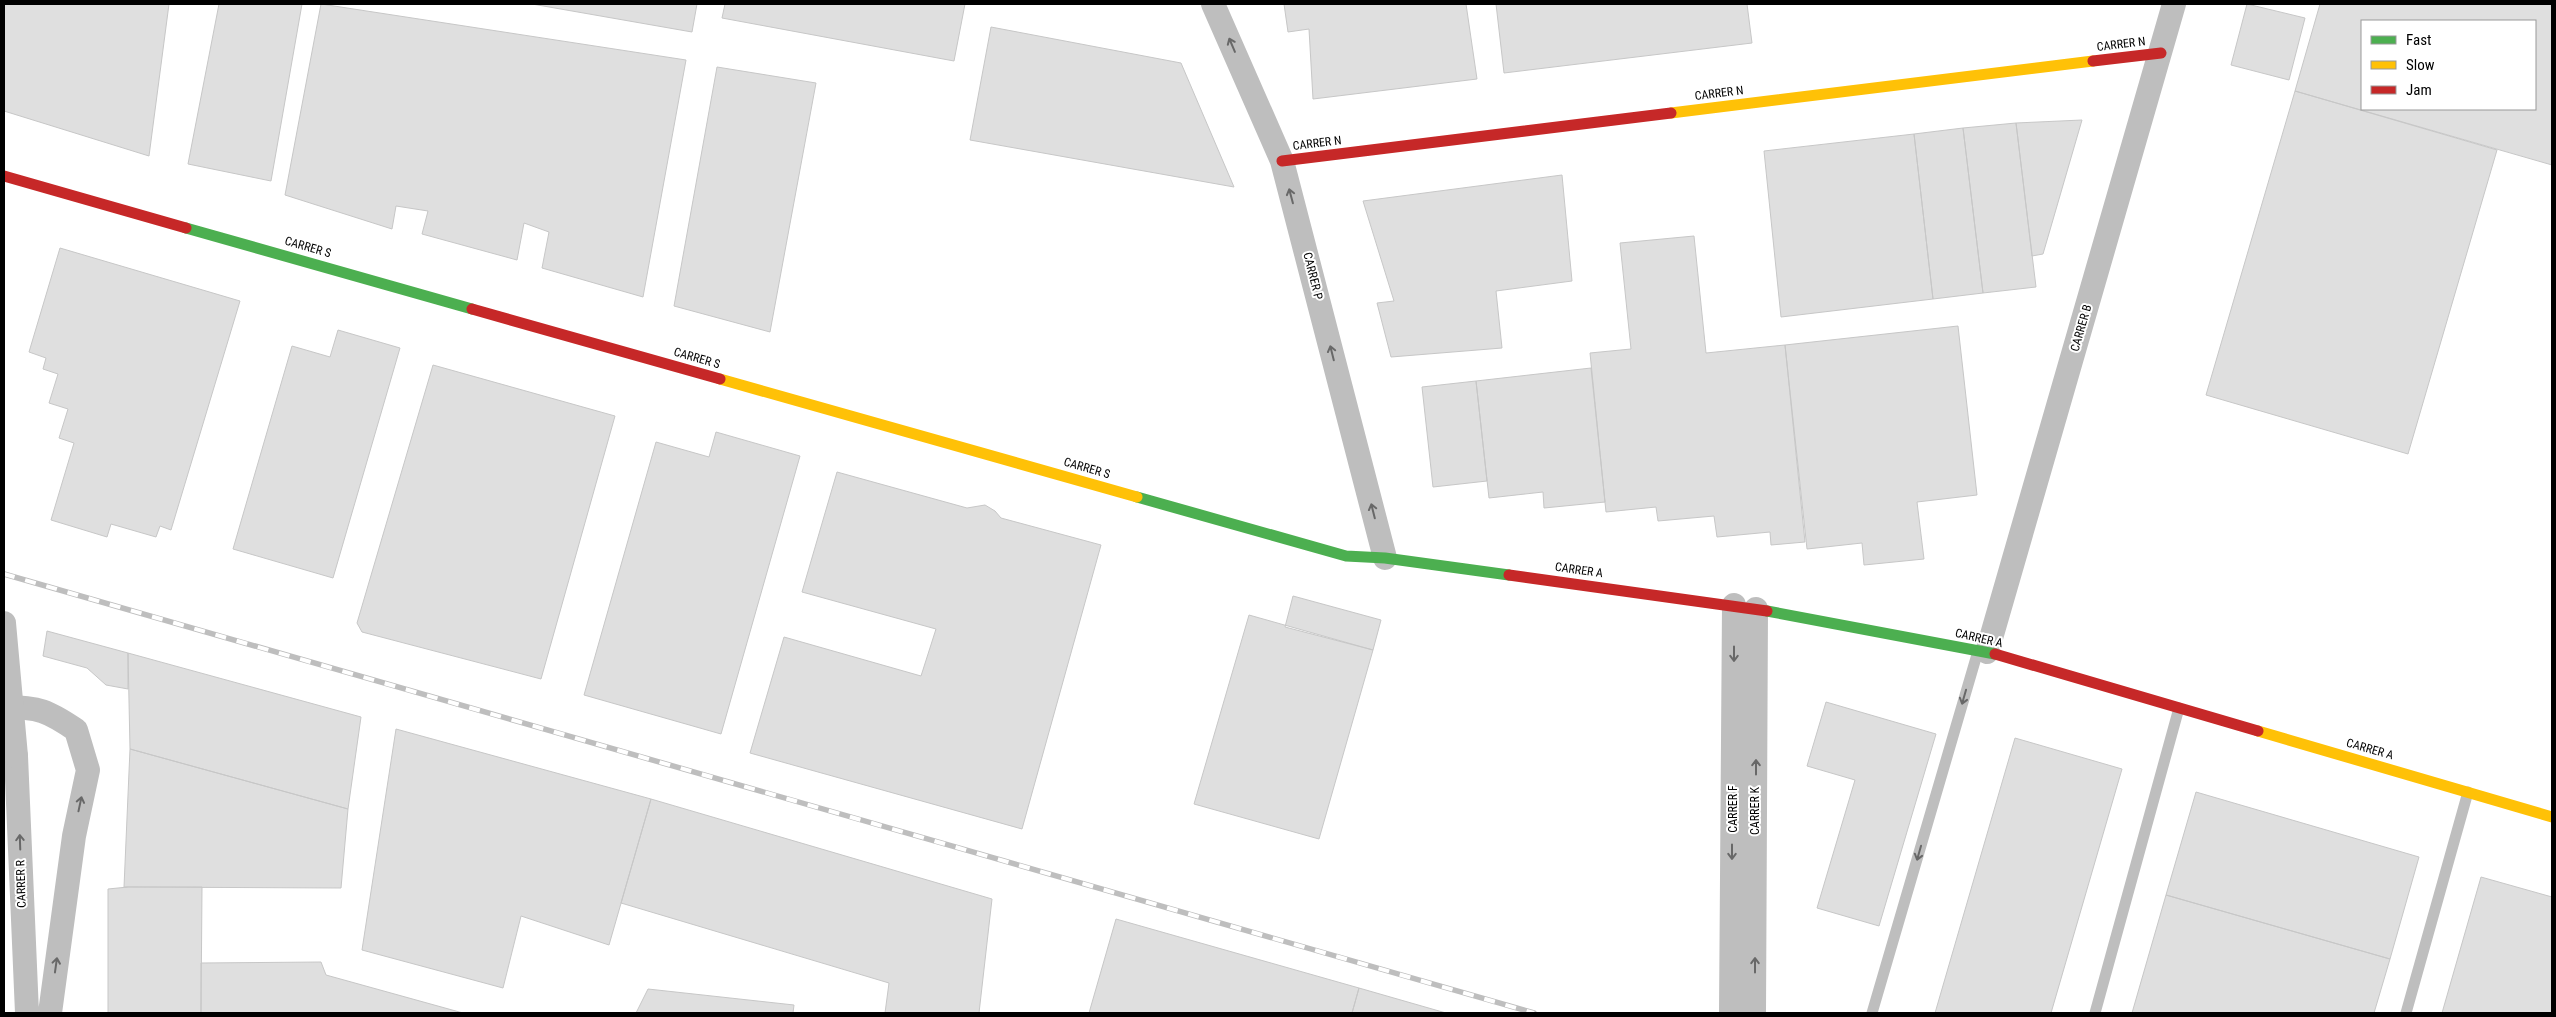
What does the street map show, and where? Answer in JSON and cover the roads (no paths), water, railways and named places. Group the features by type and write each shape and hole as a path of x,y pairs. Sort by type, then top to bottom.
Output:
{"street":[{"name":"CARRER P","path":"1213,4 1282,161 1385,558"},
{"name":"CARRER B","path":"1982,651 2174,4"},
{"name":"CARRER N","path":"1282,161 2161,53"},
{"name":"CARRER S","path":"4,176 1336,553 1385,558"},
{"name":"CARRER A","path":"1385,558 1745,607 1982,651 2552,816"},
{"name":"CARRER F","path":"1731,1013 1745,607"},
{"name":"CARRER K","path":"1745,607 1754,1013"},
{"name":"CARRER R","path":"4,623 16,756 26,1013"},
{"path":"4,707 30,707 50,713 76,730 88,770 74,836 50,1013"}],"lane":[{"path":"1872,1013 1982,651"},
{"path":"2094,1013 2180,708"},
{"path":"2406,1013 2468,792"}],"railway":[{"path":"4,574 1534,1013"}]}
